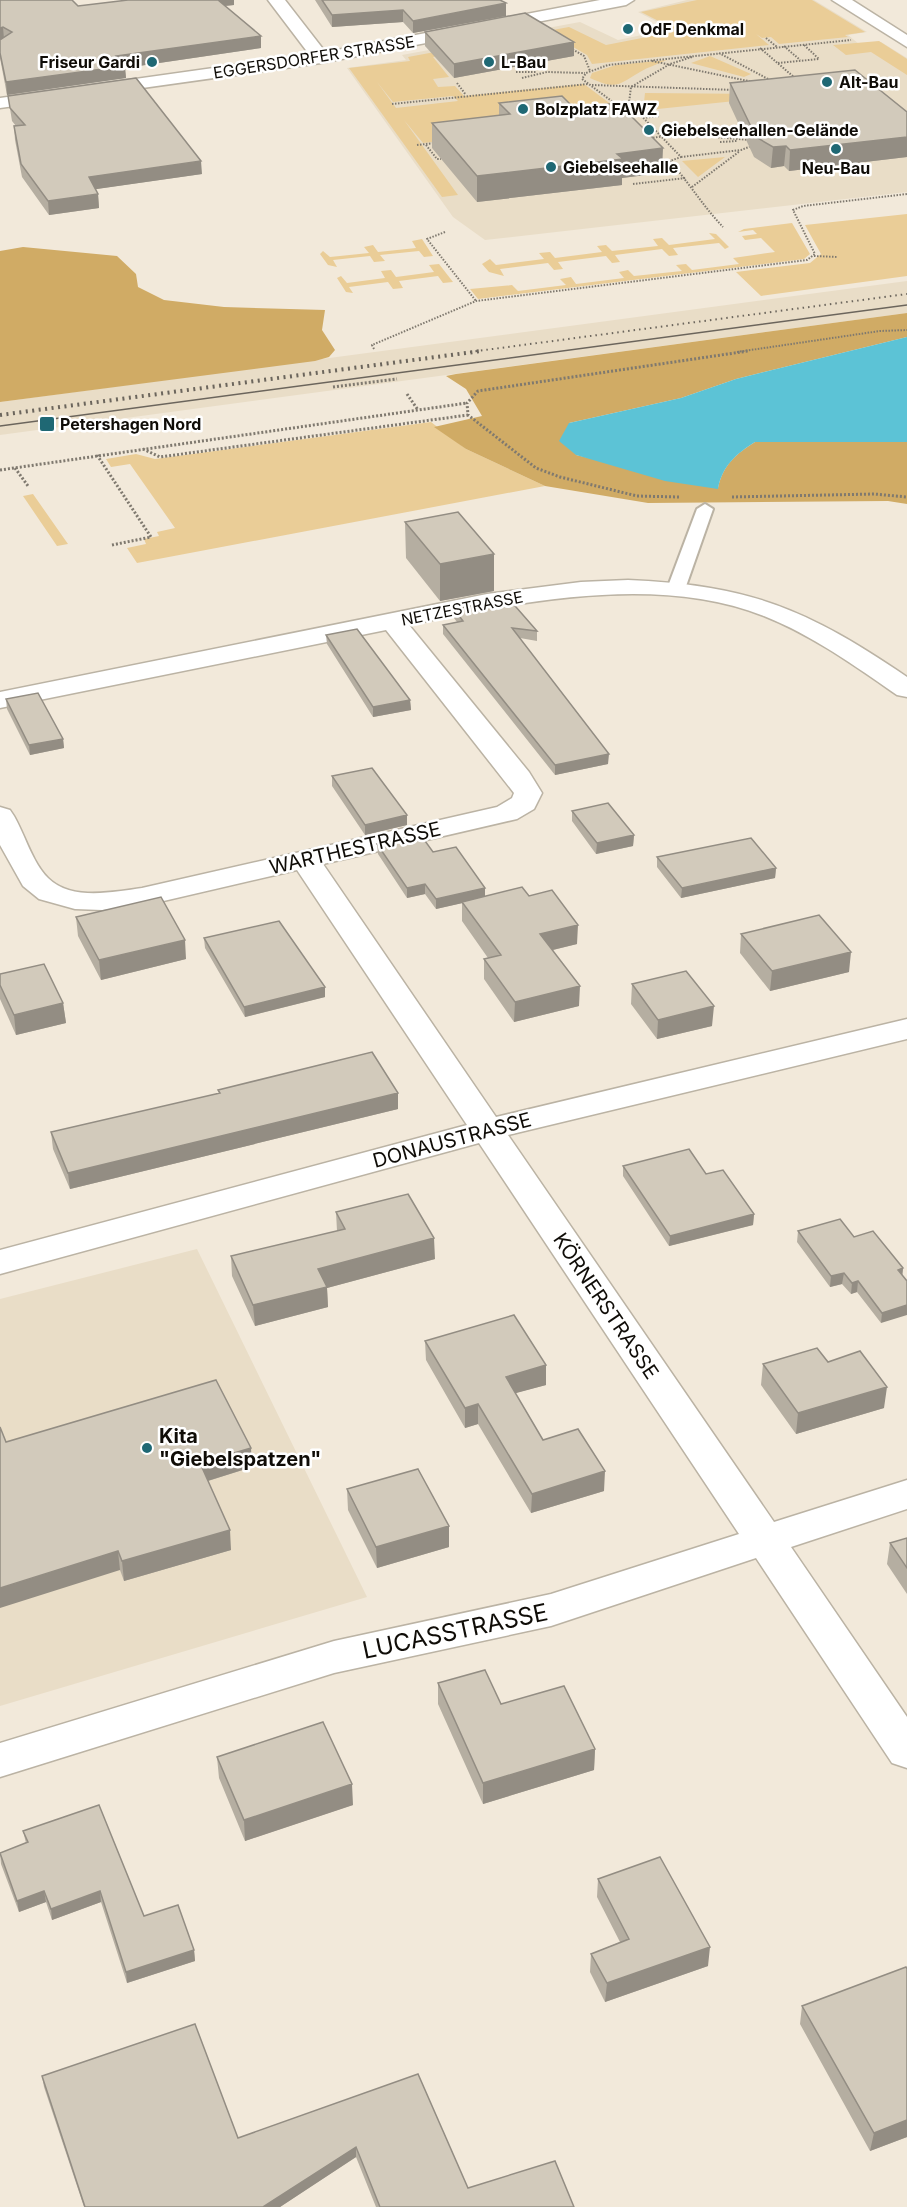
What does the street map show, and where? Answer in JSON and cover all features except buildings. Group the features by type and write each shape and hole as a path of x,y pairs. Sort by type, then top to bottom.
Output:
{"street":[{"path":"276,0 321,58"},
{"name":"EGGERSDORFER STRASSE","path":"0,103 321,58 626,0"},
{"path":"840,0 907,42"},
{"name":"NETZESTRASSE","path":"0,700 392,621 548,592 594,588 676,589 724,596 776,611 837,641 907,689"},
{"name":"WARTHESTRASSE","path":"0,816 37,884 59,897 95,902 142,897 507,813 524,802 528,793 519,778 392,621"},
{"name":"KÖRNERSTRASSE","path":"305,860 907,1751"},
{"name":"DONAUSTRASSE","path":"0,1262 487,1130 907,1029"},
{"name":"LUCASSTRASSE","path":"0,1760 334,1657 551,1610 907,1494"}],"lane":[{"path":"676,589 705,509"}],"path":[{"path":"766,38 777,47"},
{"path":"516,72 586,73 608,65 646,60 852,40"},
{"path":"778,63 819,59 803,44"},
{"path":"784,46 801,61"},
{"path":"760,48 796,79"},
{"path":"718,52 776,84"},
{"path":"631,87 669,64 698,54"},
{"path":"646,60 763,84"},
{"path":"522,78 547,72"},
{"path":"586,73 582,79 620,107"},
{"path":"458,83 455,83 466,95"},
{"path":"392,104 590,84 745,91"},
{"path":"631,87 629,103 681,157"},
{"path":"636,121 659,116"},
{"path":"642,139 750,126"},
{"path":"692,187 741,150 762,142 715,137"},
{"path":"720,142 750,140"},
{"path":"417,146 436,143"},
{"path":"425,145 437,159 441,159"},
{"path":"752,145 760,152"},
{"path":"723,226 697,199 686,178 670,161 681,157 741,150"},
{"path":"633,184 686,178"},
{"path":"814,256 793,210 803,206 907,194"},
{"path":"445,232 427,239 476,301"},
{"path":"374,349 372,345 476,301 802,262 814,256 838,257"},
{"path":"0,470 467,403 478,391 880,331 907,330"},
{"path":"333,387 397,379"},
{"path":"407,394 418,410"},
{"path":"467,403 468,415"},
{"path":"143,449 160,457 468,415 536,468 560,477 638,496 680,497"},
{"path":"97,456 151,537 112,544"},
{"path":"15,468 28,486"},
{"path":"725,497 874,494 907,497"}],"shaded area":[{"name":"Giebelseehallen-Gelände","path":"687,0 814,0 867,32 848,35 859,44 881,42 907,58 907,192 485,240 453,217 347,68 406,60 402,55 580,22 618,40 671,29 638,12"},
{"path":"697,0 812,0 865,32 845,35 848,37 779,44 771,37 762,38 756,34 769,45 592,64 587,55 549,33 433,57 449,77 433,79 438,87 455,86 464,96 584,84 632,120 423,143 404,120 458,195 442,197 349,68 410,61 408,57 569,27 606,45 678,31 641,12","holes":["377,82 393,102 453,96 458,101 396,108"]},
{"path":"879,41 907,59 907,75 871,52 846,55 833,45"},
{"path":"710,56 751,74 744,77 691,63"},
{"path":"667,60 617,84 606,84 590,78 592,73 616,65"},
{"path":"645,93 762,94 764,98 648,110 644,102"},
{"path":"725,157 698,177 682,161"},
{"path":"907,214 907,276 761,296 736,272 810,263 821,254 805,225"},
{"path":"792,223 810,254 804,259 478,299 470,289 512,285 518,291 566,285 560,279 571,277 576,284 624,278 619,272 628,270 634,276 682,271 676,265 686,264 692,270 739,264 733,258 775,252 761,238 745,240 742,236 757,234 753,230 738,232 744,229"},
{"path":"709,233 716,234 729,247 725,249 719,243 673,248 678,255 669,256 662,249 615,255 620,262 612,263 606,256 558,262 563,269 554,270 548,263 500,269 504,276 489,272 482,264 490,259 496,265 544,259 539,253 550,252 555,258 602,252 597,246 606,245 612,251 658,246 653,239 662,238 669,245 715,239"},
{"path":"422,239 433,256 424,257 419,251 380,255 385,261 374,262 370,256 333,260 337,267 328,265 320,254 323,251 330,257 369,253 364,247 373,245 378,252 416,248 412,241"},
{"path":"23,247 117,256 136,274 138,287 164,300 224,307 325,310 322,330 335,350 329,357 315,361 0,402 0,251"},
{"path":"439,264 453,282 443,283 438,276 399,281 403,288 393,289 388,282 349,287 353,293 346,292 337,278 341,276 347,283 385,278 381,271 391,270 396,277 434,272 429,265"},
{"path":"907,281 907,313 0,435 0,402"},
{"path":"907,313 907,337 736,379 681,398 569,423 576,455 718,488 723,473 731,461 755,442 907,442 907,504 888,501 648,503 545,486 466,449 434,427 482,416 466,389 446,376"},
{"path":"431,422 466,449 545,486 137,563 127,548 146,544 144,539 159,536 157,532 175,528 130,464 111,467 106,459 136,454 155,459"},
{"path":"33,494 68,544 57,546 23,496"},
{"name":"Kita \"Giebelspatzen\"","path":"197,1249 367,1597 0,1706 0,1299"}],"water":[{"path":"907,337 907,442 755,442 726,467 718,489 665,481 576,455 559,441 569,423 681,398 736,379"}],"tram line":[{"path":"0,426 907,305"}],"railway":[{"path":"470,352 907,294"},
{"path":"0,415 481,351"}],"place":[{"name":"OdF Denkmal","path":"628,29"},
{"name":"Friseur Gardi","path":"152,62"},
{"name":"L-Bau","path":"489,62"},
{"name":"Alt-Bau","path":"827,82"},
{"name":"Bolzplatz FAWZ","path":"523,109"},
{"name":"Giebelseehallen-Gelände","path":"649,130"},
{"name":"Neu-Bau","path":"836,149"},
{"name":"Giebelseehalle","path":"551,167"},
{"name":"Petershagen Nord","path":"47,424"},
{"name":"Kita \"Giebelspatzen\"","path":"147,1448"}]}
